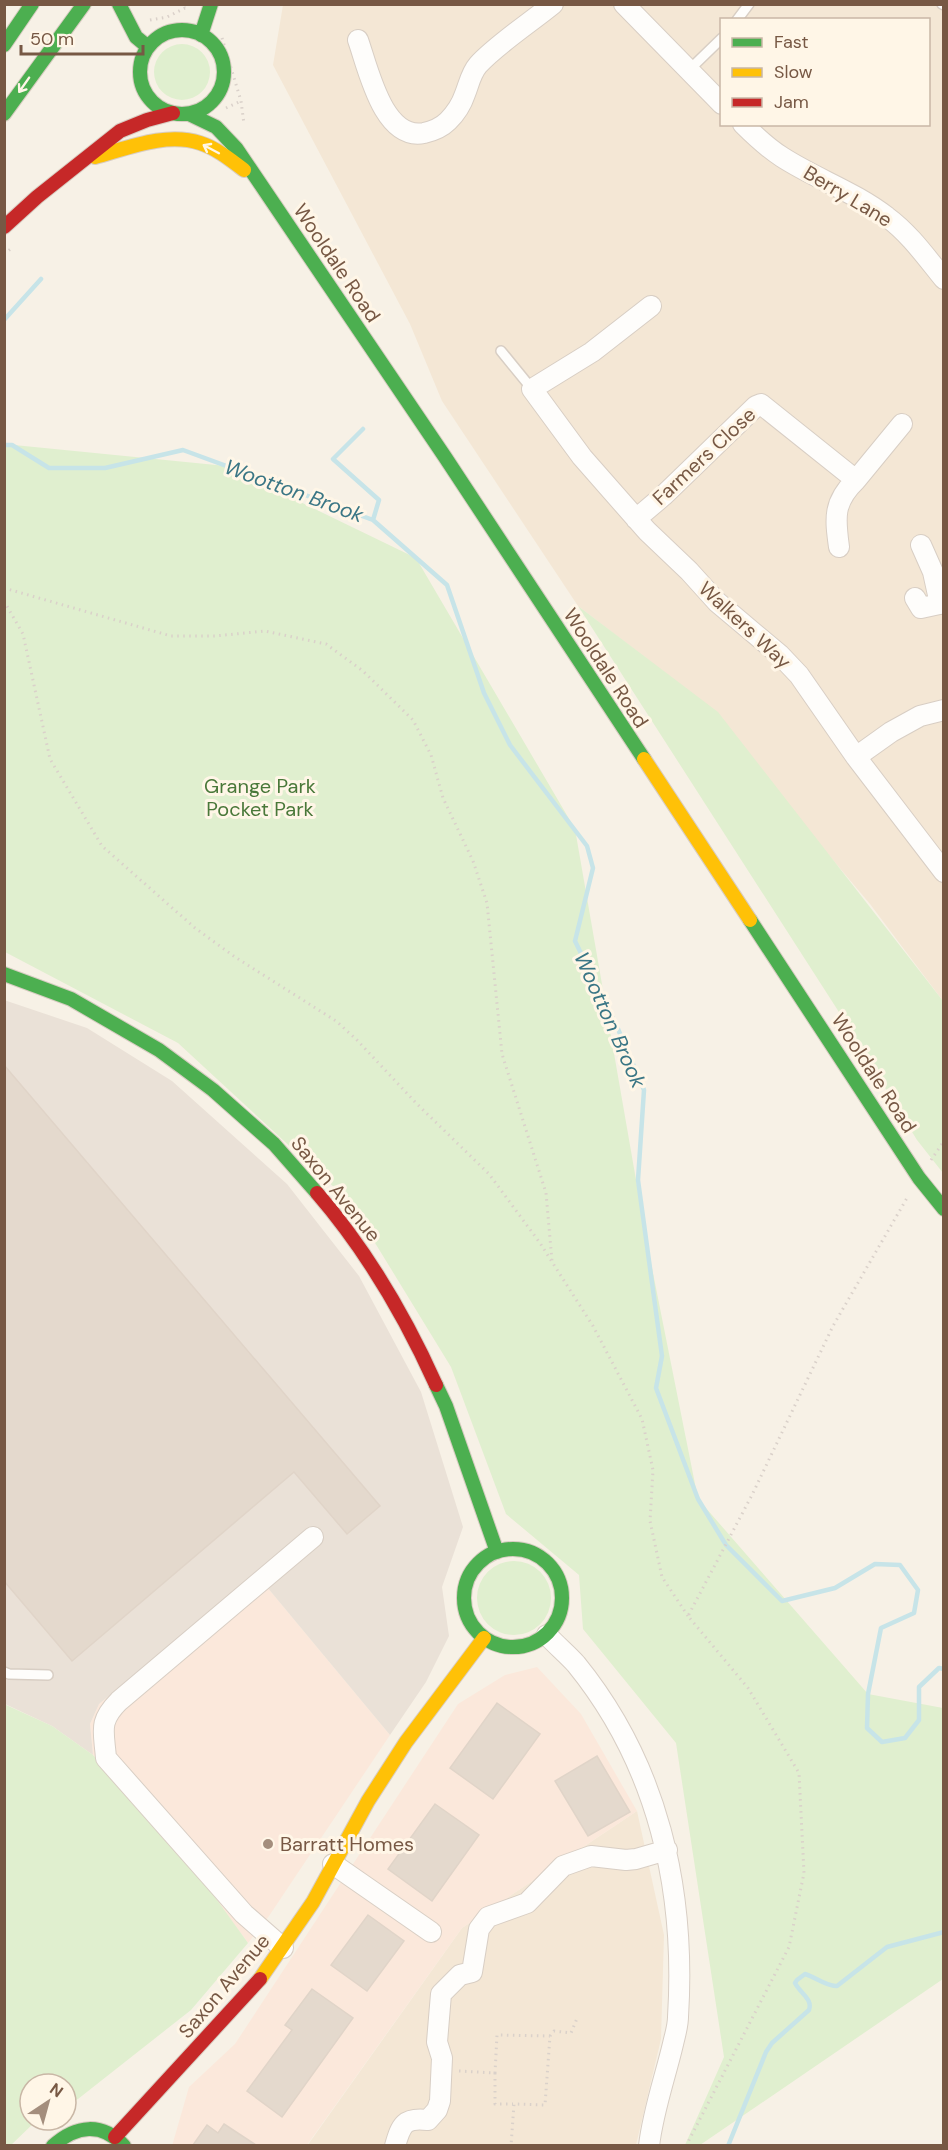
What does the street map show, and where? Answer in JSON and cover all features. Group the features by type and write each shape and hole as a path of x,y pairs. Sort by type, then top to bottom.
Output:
{"main road":[{"path":"4,45 32,4"},
{"path":"4,114 84,4"},
{"path":"119,4 136,37 148,47"},
{"path":"201,35 211,4"},
{"path":"120,131 131,104 141,61 148,47 158,37 174,31 189,31 211,42 221,58 222,83 211,102 198,111 189,114 174,113 150,100 142,85 140,69"},
{"name":"Wooldale Road","path":"222,83 236,148"},
{"path":"4,227 37,197 120,131 147,120 174,113"},
{"name":"Wooldale Road","path":"189,114 211,123 225,133 236,148 445,457 919,1178 944,1209"},
{"path":"87,159 165,140 199,142 226,156 259,182"},
{"name":"Saxon Avenue","path":"4,974 71,999 159,1050 213,1090 274,1144 328,1206 380,1276 420,1349 446,1406 497,1552"},
{"path":"521,1550 539,1557 552,1568 560,1583 562,1609 555,1625 547,1635 527,1646 510,1648 498,1645 484,1638 470,1623 465,1606 466,1583 474,1568 497,1552 521,1550"},
{"name":"Saxon Avenue","path":"119,2141 264,1975 313,1902 368,1801 406,1742 484,1638"},
{"path":"53,2145 73,2131 89,2128 107,2132 119,2141"}],"street":[{"path":"358,40 386,114 402,129 417,134 432,131 447,122 465,96 469,81 477,66 553,4"},
{"path":"624,4 720,102"},
{"name":"Berry Lane","path":"745,126 783,158 886,216 910,236 944,279"},
{"path":"532,389 592,352 651,306"},
{"name":"Walkers Way","path":"532,389 582,457 636,519 717,602 780,655 799,675 856,757 944,872"},
{"name":"Farmers Close","path":"636,519 756,406 761,404 856,480"},
{"path":"839,547 838,507 843,493 902,424"},
{"path":"915,598 921,608 942,604 933,572 921,545"},
{"path":"856,757 891,732 920,716 944,710"},
{"path":"283,1947 244,1914 106,1758 104,1725 108,1712 119,1701 313,1537"},
{"path":"547,1635 574,1663 610,1710 633,1753 652,1798 667,1850 679,1931 678,2019 649,2145"},
{"path":"395,2145 402,2126 409,2120 428,2120 441,2101 442,2058 437,2042 441,1994 460,1975 472,1972 479,1929 488,1917 526,1903 563,1866 580,1859 591,1856 636,1859 667,1850"},
{"path":"333,1864 431,1932"}],"lane":[{"path":"738,18 749,4"},
{"path":"688,71 720,40"},
{"path":"501,351 532,389"},
{"path":"4,1671 9,1674 48,1675"}],"path":[{"path":"4,588 171,636 215,636 265,631 326,644 363,671 413,720 431,755 443,798 473,861 487,903 502,1054 546,1193 552,1261"},
{"path":"4,601 23,634 50,759 102,846 195,928 235,957 336,1021 356,1039 416,1103 489,1174 540,1243 593,1326 642,1419 652,1470 650,1521 662,1577 688,1616 748,1688 799,1773 804,1873 789,1947 686,2145"},
{"path":"688,1616 752,1495 833,1326 919,1178 944,1141"},
{"path":"550,2036 497,2035 495,2104 545,2105 550,2036 554,2031 571,2033 578,2016"},
{"path":"442,2069 495,2073"},
{"path":"511,2145 514,2104"}],"shaded area":[{"path":"283,5 943,5 943,1001 870,904 694,695 578,606 442,401 410,324 273,65"},
{"path":"4,1000 87,1028 172,1081 287,1184 359,1276 421,1392 463,1527 442,1587 449,1636 426,1682 390,1735 257,1575 99,1704 90,1724 93,1755 52,1726 5,1704"},
{"path":"257,1575 390,1735 269,1916 248,1943 201,1879 93,1755 90,1724 99,1704"},
{"path":"537,1667 581,1714 637,1811 462,1928 307,2145 172,2146 189,2087 235,2044 458,1704 505,1675"},
{"path":"637,1811 664,1935 661,2039 636,2145 307,2146 462,1928"}],"green space":[{"path":"176,44 188,44 198,48 206,56 210,72 206,88 198,96 188,100 176,100 166,96 158,88 154,78 154,66 158,56 166,48"},
{"name":"Grange Park Pocket Park","path":"4,444 226,466 416,558 575,829 647,1243 698,1499 868,1694 943,1708 943,1979 700,2145 685,2145 724,2057 676,1743 583,1629 579,1575 506,1514 451,1367 350,1202 178,1043 5,952"},
{"path":"578,606 718,712 943,1001 943,1173 917,1140 837,1009"},
{"path":"514,1561 535,1567 545,1577 551,1598 545,1619 535,1629 514,1635 493,1629 483,1619 477,1598 483,1577 493,1567"},
{"path":"4,1704 52,1726 93,1755 202,1879 248,1943 191,2010 78,2099 78,2072 18,2072 18,2132 25,2132 10,2146 4,2145"}],"building":[{"path":"4,1065 380,1506 347,1534 294,1472 72,1661 4,1581"},
{"path":"497,1703 540,1734 493,1799 450,1768"},
{"path":"597,1756 630,1812 588,1836 555,1781"},
{"path":"435,1804 479,1835 432,1901 388,1869"},
{"path":"368,1915 404,1941 367,1991 331,1965"},
{"path":"312,1989 353,2018 282,2117 247,2091 292,2030 285,2025"},
{"path":"224,2124 256,2145 193,2145 207,2125 218,2133"}],"waterway":[{"path":"4,320 41,279"},
{"path":"363,429 333,459 379,500 373,520"},
{"name":"Wootton Brook","path":"4,445 12,445 49,468 105,468 183,450 373,520 447,585 484,693 510,745 587,846 593,868 575,941 618,1029 644,1090 638,1180 662,1356 656,1388 698,1499 726,1545 782,1601 835,1588 875,1564 900,1565 918,1590 914,1613 881,1628 868,1694 867,1728 882,1742 905,1738 919,1720 919,1687 939,1668 944,1669"},
{"path":"728,2146 766,2052 772,2043 809,2010 808,1999 797,1987 795,1983 797,1980 805,1974 829,1985 837,1986 887,1947 944,1932"}],"traffic: fast":[{"path":"4,45 32,4"},
{"path":"4,114 84,4"},
{"path":"119,4 136,37 148,47"},
{"path":"201,35 211,4"},
{"path":"182,30 198,33 212,42 221,56 224,72 221,88 212,102 198,111 182,114 166,111 152,102 143,88 140,72 143,56 152,42 166,33 182,30"},
{"path":"189,114 216,127 236,148 445,457 644,759"},
{"path":"750,920 919,1178 944,1209"},
{"path":"4,974 71,999 159,1050 213,1090 274,1144 317,1193"},
{"path":"436,1385 446,1406 497,1552"},
{"path":"513,1549 532,1553 548,1563 558,1579 562,1598 558,1617 548,1633 532,1643 513,1647 494,1643 478,1633 468,1617 464,1598 468,1579 478,1563 494,1553 513,1549"},
{"path":"53,2146 71,2134 89,2129 107,2133 124,2146"}],"traffic: slow":[{"path":"95,157 161,140 187,140 212,148 244,170"},
{"path":"644,759 750,920"},
{"path":"260,1979 313,1902 368,1801 406,1742 484,1638"}],"traffic: jam":[{"path":"4,227 37,197 120,131 173,113"},
{"path":"317,1193 352,1238 384,1285 436,1385"},
{"path":"115,2137 260,1979"}],"place":[{"name":"Barratt Homes","path":"268,1844"}]}
